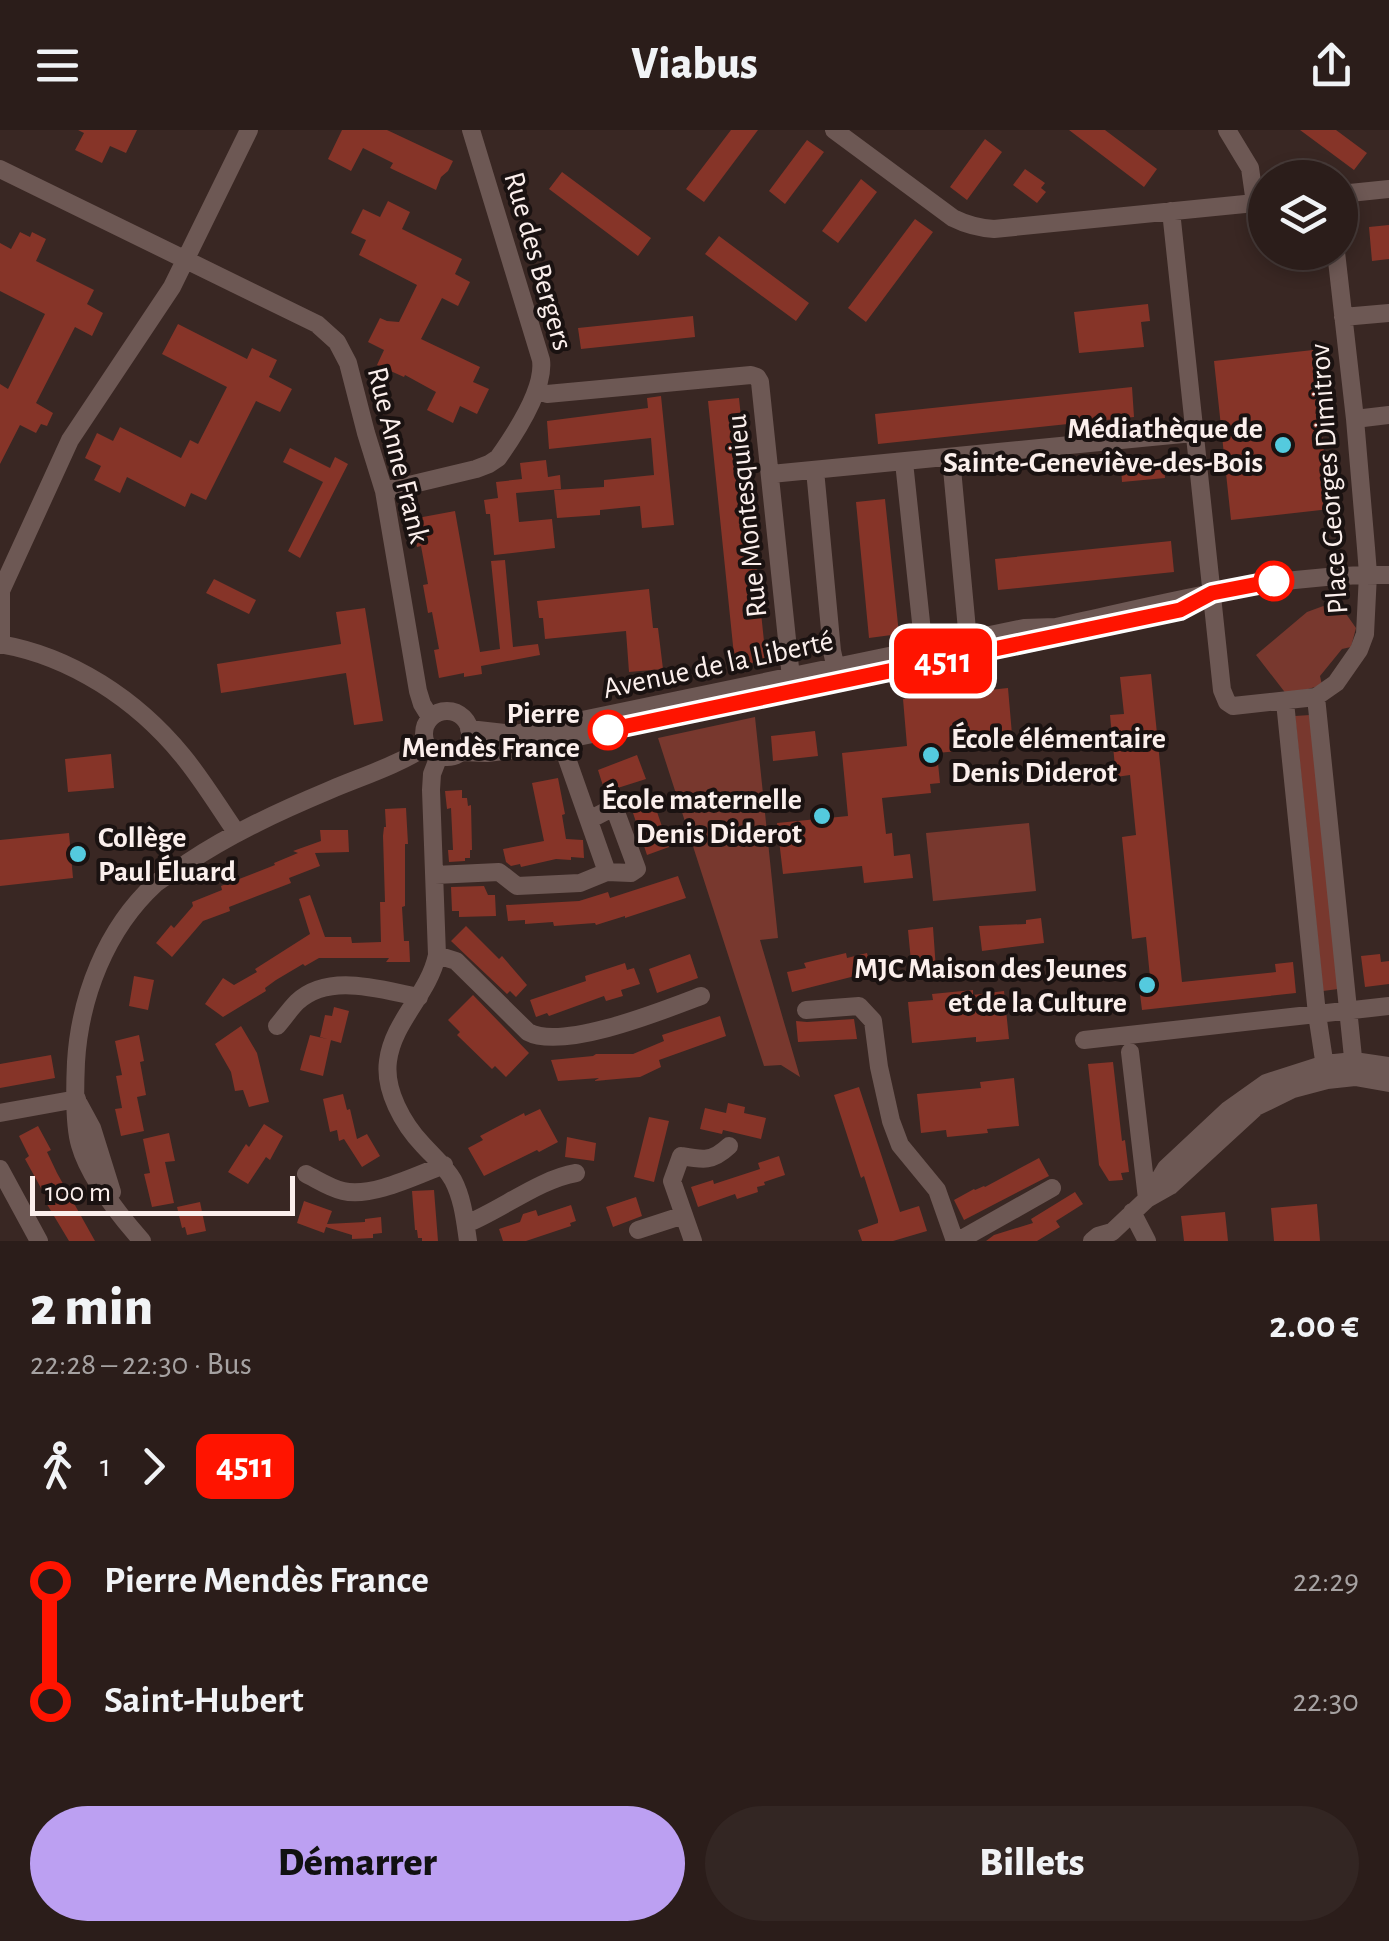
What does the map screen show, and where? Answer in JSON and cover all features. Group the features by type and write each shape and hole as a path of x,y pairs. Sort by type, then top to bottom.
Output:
{"street":[{"path":"236,832 182,756 116,694 66,664 0,644 1,592 70,440 172,287 249,130"},
{"name":"Rue des Bergers","path":"384,490 488,464 498,458 543,373 471,130"},
{"path":"834,130 968,226 994,229 1248,203"},
{"path":"1227,130 1248,165"},
{"name":"Rue Anne Frank","path":"0,170 316,324 338,342 348,363 384,490 418,691 430,718"},
{"path":"1358,192 1389,189"},
{"path":"1171,211 1222,690 1233,706 1316,697 1354,1069"},
{"name":"Place Georges Dimitrov","path":"1316,697 1336,683 1365,634 1368,574 1338,270"},
{"path":"1343,317 1389,312"},
{"name":"Rue Montesquieu","path":"537,390 546,394 757,376 792,684"},
{"path":"1355,418 1389,415"},
{"path":"771,474 1194,432"},
{"path":"951,458 968,648"},
{"path":"904,462 924,656"},
{"path":"816,470 837,675"},
{"name":"Avenue de la Liberté","path":"461,752 487,753 561,732 968,648 1024,628 1041,635 1212,593 1288,579 1368,574 1389,578"},
{"path":"1285,702 1326,1072"},
{"path":"133,1238 92,1172 80,1149 77,1132 77,1044 82,1015 100,961 116,932 156,884 236,832 332,789 433,751 447,757 461,752 470,738 469,729 460,715 445,710 430,718 424,732 433,751 437,955 431,975 391,1044 388,1080 402,1116 421,1144 444,1165 460,1196 467,1232 489,1215 560,1176 576,1173"},
{"name":"Avenue de la Liberté","path":"469,729 515,734 561,732"},
{"path":"561,732 564,753 607,872"},
{"path":"435,875 499,872 516,886 580,883 607,872 631,873 637,869 614,807 588,820"},
{"path":"437,955 456,961 528,1032 540,1037 612,1027 701,996"},
{"path":"278,1026 299,1000 319,988 344,984 419,997"},
{"path":"806,1010 858,1006 873,1021 879,1067 900,1145 937,1190 957,1241 1052,1188"},
{"path":"1084,1040 1389,1006"},
{"path":"1130,1052 1147,1198"},
{"path":"1092,1241 1098,1236 1115,1238 1166,1168 1266,1082 1285,1075 1389,1066"},
{"path":"1354,1069 1389,1083"},
{"path":"0,1112 77,1100"},
{"path":"693,1241 672,1181 681,1156 702,1160 719,1156 729,1146"},
{"path":"306,1174 339,1190 369,1191 444,1165"},
{"path":"0,1170 39,1241"},
{"path":"1132,1212 1147,1241"},
{"path":"638,1230 684,1214"}],"shaded area":[{"path":"1337,601 1356,628 1351,647 1342,649 1320,676 1322,685 1287,695 1256,655 1307,612"},
{"path":"1310,715 1338,989 1323,991 1295,716"},
{"path":"755,717 778,938 760,940 800,1077 781,1065 764,1066 658,738"},
{"path":"1029,823 1036,891 933,901 926,833"}],"building":[{"path":"78,130 137,130 126,153 110,146 102,163 75,150 84,133"},
{"path":"342,130 387,130 453,161 436,190 390,168 393,163 363,148 351,171 328,159"},
{"path":"731,130 758,130 704,202 686,189"},
{"path":"1069,130 1105,130 1157,169 1144,187"},
{"path":"1300,130 1336,130 1367,153 1358,165 1358,160 1340,160"},
{"path":"985,139 1002,152 967,200 950,187"},
{"path":"807,140 824,152 785,204 769,191"},
{"path":"1025,169 1045,183 1041,188 1046,192 1037,203 1013,185"},
{"path":"562,172 651,238 638,256 549,189"},
{"path":"861,179 877,192 838,243 822,231"},
{"path":"388,201 410,212 402,229 462,259 455,274 470,282 458,306 442,298 421,339 480,367 473,382 489,389 477,414 460,406 453,423 427,410 436,392 377,365 384,350 368,342 380,318 399,322 417,285 359,255 366,240 351,233 363,209 380,217"},
{"path":"915,219 933,232 866,322 848,308"},
{"path":"1389,225 1389,259 1372,261 1369,227"},
{"path":"20,232 30,237 32,232 46,239 36,261 94,290 87,304 103,313 92,336 75,327 36,403 53,413 47,426 41,424 36,433 20,425 0,464 0,384 8,389 45,314 0,291 0,243 11,249"},
{"path":"719,236 809,303 796,321 705,254"},
{"path":"1148,304 1150,321 1141,322 1144,347 1079,353 1074,312"},
{"path":"693,316 695,337 581,349 578,328"},
{"path":"178,324 247,359 252,348 277,360 269,377 292,389 280,412 256,401 206,500 191,493 185,507 127,477 120,493 94,480 101,466 85,458 97,433 113,441 120,427 181,458 190,440 198,444 227,387 162,354"},
{"path":"1313,350 1330,509 1231,520 1214,361"},
{"path":"1132,387 1134,417 878,444 875,414"},
{"path":"661,396 674,525 642,528 640,506 600,510 600,515 557,518 554,490 604,487 604,480 654,475 651,438 549,449 547,421 648,408 647,398"},
{"path":"739,398 766,661 735,665 708,401"},
{"path":"290,448 330,468 335,457 348,464 300,558 288,551 323,482 283,462"},
{"path":"546,460 548,477 560,475 561,489 516,493 519,522 552,519 555,548 494,555 490,514 486,514 484,500 498,498 496,482 522,479 520,463"},
{"path":"1164,464 1165,478 1122,482 1121,468"},
{"path":"885,499 899,634 869,638 856,502"},
{"path":"455,511 480,652 500,649 491,561 505,560 513,647 538,644 540,655 481,666 482,674 439,678 434,650 439,649 423,585 428,584 412,519"},
{"path":"1171,541 1174,572 998,590 995,559"},
{"path":"214,579 256,600 249,614 206,593"},
{"path":"649,589 663,669 629,672 626,631 545,639 537,601"},
{"path":"365,608 383,721 354,725 346,673 221,693 217,664 341,644 336,612"},
{"path":"1151,674 1182,982 1276,972 1275,964 1293,962 1296,993 1142,1010 1138,978 1150,977 1146,937 1132,939 1122,837 1136,835 1130,775 1116,777 1110,715 1124,714 1120,677"},
{"path":"1008,688 1013,746 937,753 940,783 930,784 931,793 882,798 886,834 892,833 894,856 910,854 913,878 864,883 862,866 783,874 777,823 848,816 842,753 907,746 903,699"},
{"path":"815,731 818,756 773,761 771,736"},
{"path":"111,754 114,788 68,792 65,759"},
{"path":"637,755 646,779 605,792 598,770"},
{"path":"558,778 566,839 583,840 584,858 511,866 503,849 544,841 532,783"},
{"path":"462,790 462,798 467,798 468,806 471,805 472,850 465,861 449,862 448,850 453,850 451,808 447,809 445,791"},
{"path":"655,806 669,847 647,855 633,813"},
{"path":"406,808 408,844 402,907 410,962 386,962 389,958 319,958 276,980 266,991 223,1017 205,1004 223,978 234,985 310,934 299,899 310,895 325,937 351,937 352,943 381,942 385,809"},
{"path":"320,830 348,830 349,852 315,853 320,866 289,878 291,883 203,921 172,957 156,943 171,925 174,928 193,906 192,902 321,841"},
{"path":"69,833 73,878 0,886 0,840"},
{"path":"678,876 686,898 625,918 596,925 508,921 506,905 579,901 608,892 610,898"},
{"path":"484,886 488,895 495,895 496,916 459,917 459,911 452,911 451,887"},
{"path":"1041,918 1044,943 982,951 979,926 1026,924 1026,920"},
{"path":"466,926 499,959 502,956 527,985 516,997 510,991 507,994 451,941"},
{"path":"933,927 936,970 912,972 908,930"},
{"path":"846,953 847,958 867,953 872,974 792,992 787,972 806,968 804,963"},
{"path":"690,954 698,978 657,993 649,969"},
{"path":"1380,954 1381,962 1389,961 1389,984 1365,987 1361,956"},
{"path":"625,963 627,970 634,968 640,984 621,990 623,996 606,1001 604,996 536,1017 530,1000"},
{"path":"134,976 154,980 148,1010 129,1006"},
{"path":"973,990 973,995 1004,991 1009,1039 976,1042 976,1037 912,1043 908,1002 933,1000 932,994"},
{"path":"473,995 529,1053 506,1077 495,1066 492,1069 457,1035 460,1032 448,1020"},
{"path":"334,1007 349,1011 341,1043 320,1037 325,1015 332,1016"},
{"path":"720,1016 726,1036 659,1060 661,1067 640,1077 558,1081 551,1060 633,1054 664,1041 662,1035"},
{"path":"854,1019 857,1039 798,1042 796,1021"},
{"path":"241,1026 257,1053 269,1102 249,1107 243,1090 235,1091 231,1072 215,1044"},
{"path":"139,1035 146,1095 137,1097 144,1131 121,1136 115,1109 122,1108 116,1076 122,1075 115,1041"},
{"path":"310,1035 331,1040 323,1076 300,1070"},
{"path":"51,1055 55,1078 0,1088 0,1064"},
{"path":"1113,1062 1129,1172 1121,1173 1123,1180 1109,1181 1099,1165 1088,1064"},
{"path":"1014,1078 1019,1126 947,1137 946,1130 921,1133 917,1094 981,1088 980,1082"},
{"path":"859,1087 900,1212 919,1206 927,1231 893,1241 862,1241 858,1230 878,1220 834,1095"},
{"path":"343,1094 357,1139 367,1134 380,1156 362,1167 344,1139 339,1141 337,1130 330,1132 323,1099"},
{"path":"728,1103 745,1107 744,1113 766,1118 761,1139 700,1129 705,1108 726,1113"},
{"path":"540,1109 558,1142 484,1176 468,1148 483,1140 480,1136"},
{"path":"649,1117 669,1121 654,1182 634,1177"},
{"path":"264,1124 283,1136 270,1160 266,1157 248,1184 228,1172"},
{"path":"38,1126 51,1150 47,1152 57,1173 95,1241 69,1241 45,1201 19,1136"},
{"path":"169,1133 175,1161 165,1162 174,1203 152,1207 144,1174 150,1173 143,1139"},
{"path":"567,1137 596,1143 594,1161 565,1157"},
{"path":"779,1156 785,1175 764,1182 765,1185 757,1187 758,1192 737,1199 735,1194 698,1207 691,1187 760,1169 758,1163"},
{"path":"1039,1158 1049,1176 964,1220 954,1200"},
{"path":"434,1190 438,1241 422,1241 415,1230 412,1191"},
{"path":"1075,1192 1083,1204 1056,1221 1060,1227 1037,1241 986,1241 1033,1223 1031,1219"},
{"path":"636,1197 642,1216 613,1227 606,1207"},
{"path":"304,1201 332,1211 327,1224 381,1217 382,1233 373,1234 373,1238 352,1239 352,1235 326,1227 324,1233 297,1223"},
{"path":"200,1202 206,1231 187,1235 177,1207"},
{"path":"1317,1204 1320,1241 1274,1241 1271,1208"},
{"path":"571,1205 576,1221 571,1226 526,1241 503,1241 499,1229 520,1222 523,1214 536,1210 538,1216"},
{"path":"1225,1212 1228,1241 1184,1241 1181,1216"}],"bus line":[{"name":"4511","path":"608,730 1042,641 1180,610 1212,593 1274,581"}],"place":[{"name":"Médiathèque de Sainte-Geneviève-des-Bois","path":"1283,445"},
{"name":"Pierre Mendès France","path":"608,730"},
{"name":"École élémentaire Denis Diderot","path":"931,755"},
{"name":"École maternelle Denis Diderot","path":"822,816"},
{"name":"Collège Paul Éluard","path":"78,854"},
{"name":"MJC Maison des Jeunes et de la Culture","path":"1147,985"}]}
